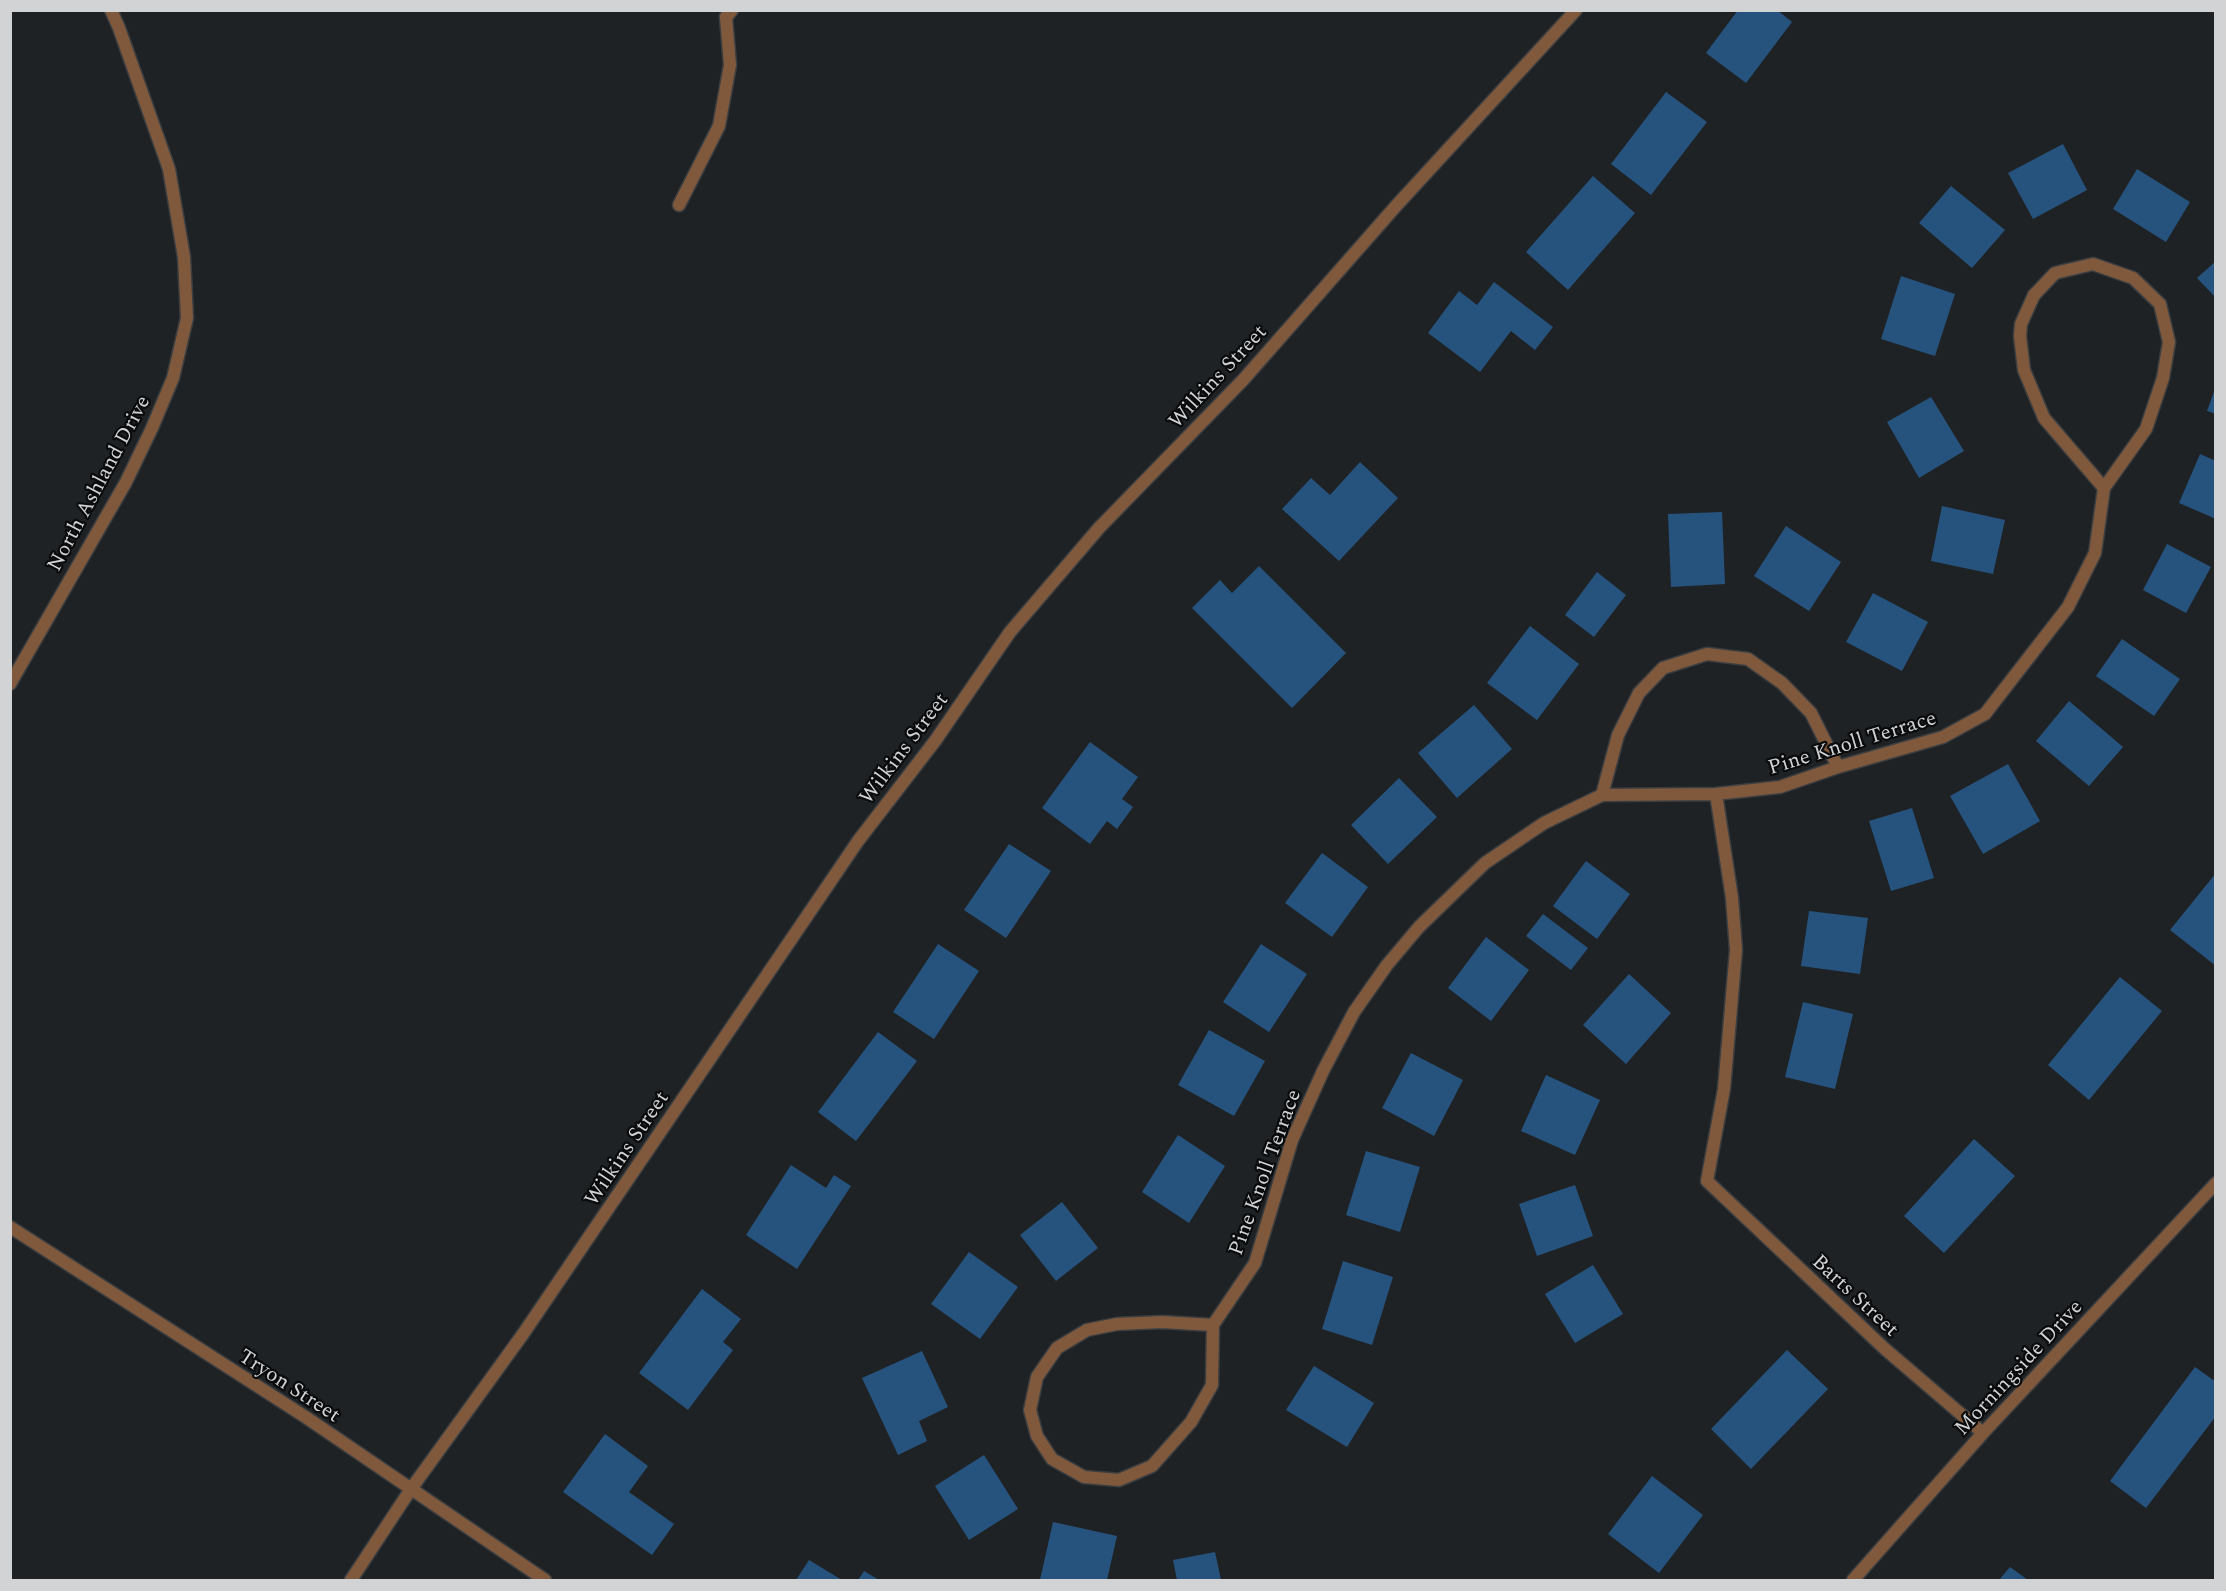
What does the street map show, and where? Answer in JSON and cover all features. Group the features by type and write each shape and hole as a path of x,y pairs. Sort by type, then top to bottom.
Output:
{"street":[{"name":"North Ashland Drive","path":"10,684 126,482 173,378 187,318 184,257 168,168 111,10"},
{"name":"Wilkins Street","path":"351,1581 411,1490 523,1334 858,840 935,741 1010,633 1099,528 1243,380 1396,206 1576,10"},
{"path":"680,205 719,126 730,65 729,14"},
{"path":"2093,264 2133,278 2160,304 2169,342 2163,378 2146,429 2104,488 2044,418 2024,370 2019,336 2021,324 2034,295 2055,273 2093,264"},
{"name":"Pine Knoll Terrace","path":"1214,1325 1255,1263 1292,1140 1323,1071 1354,1012 1387,965 1419,927 1485,863 1544,823 1602,795 1716,794 1780,787 1838,767 1942,737 1985,714 2068,608 2095,553 2104,488"},
{"path":"1602,795 1618,735 1639,693 1663,668 1707,654 1748,659 1782,683 1810,713 1838,767"},
{"name":"Barts Street","path":"1716,794 1732,898 1736,950 1724,1089 1707,1181 1886,1349 1983,1433"},
{"name":"Morningside Drive","path":"1852,1581 1983,1433 2216,1183"},
{"name":"Tryon Street","path":"10,1227 307,1418 545,1581"},
{"path":"1162,1322 1214,1325 1212,1385 1191,1422 1152,1466 1119,1480 1084,1477 1052,1459 1037,1436 1030,1410 1036,1377 1057,1348 1087,1330 1117,1324 1162,1322"}],"building":[{"path":"1738,10 1777,10 1792,22 1746,83 1706,53"},
{"path":"1666,92 1707,122 1651,195 1611,164"},
{"path":"2063,144 2087,190 2033,219 2008,173"},
{"path":"2137,169 2190,202 2166,242 2113,209"},
{"path":"1593,176 1635,213 1568,290 1526,252"},
{"path":"1951,186 2005,230 1972,268 1919,223"},
{"path":"2216,261 2216,298 2197,278"},
{"path":"1901,276 1955,294 1935,356 1881,339"},
{"path":"1494,282 1553,327 1535,350 1511,331 1480,372 1428,333 1459,291 1477,305"},
{"path":"2216,389 2216,414 2207,411"},
{"path":"1931,397 1964,451 1919,478 1887,422"},
{"path":"2200,454 2216,461 2216,519 2179,503"},
{"path":"1360,462 1398,498 1339,561 1282,509 1311,478 1330,495"},
{"path":"1942,506 2005,520 1993,574 1931,561"},
{"path":"1722,512 1725,584 1671,587 1668,514"},
{"path":"1786,526 1841,562 1809,611 1754,576"},
{"path":"2167,544 2211,567 2186,613 2143,590"},
{"path":"1259,566 1346,653 1292,708 1192,608 1220,580 1232,593"},
{"path":"1597,572 1626,595 1594,637 1565,615"},
{"path":"1873,593 1928,622 1902,671 1846,642"},
{"path":"1530,626 1579,664 1537,720 1487,683"},
{"path":"2122,639 2180,679 2154,716 2096,676"},
{"path":"2069,701 2123,747 2089,786 2036,741"},
{"path":"1474,705 1512,749 1457,798 1418,753"},
{"path":"1090,742 1138,777 1122,799 1133,807 1117,829 1107,821 1090,844 1042,808"},
{"path":"2008,764 2040,821 1983,854 1950,796"},
{"path":"1399,778 1437,817 1388,864 1351,825"},
{"path":"1912,808 1934,878 1891,891 1869,821"},
{"path":"1009,844 1051,871 1006,938 964,910"},
{"path":"1322,853 1368,887 1332,937 1285,903"},
{"path":"1586,861 1630,894 1597,939 1553,906"},
{"path":"2216,873 2216,966 2170,930"},
{"path":"1809,911 1868,918 1860,974 1801,966"},
{"path":"1543,914 1588,948 1571,970 1526,936"},
{"path":"1486,937 1529,970 1491,1021 1448,988"},
{"path":"938,944 979,971 934,1039 893,1012"},
{"path":"1261,944 1307,974 1269,1032 1223,1002"},
{"path":"1629,974 1671,1013 1626,1064 1583,1025"},
{"path":"2120,977 2162,1011 2089,1100 2048,1065"},
{"path":"1803,1002 1853,1014 1835,1089 1785,1077"},
{"path":"1209,1030 1265,1061 1234,1116 1178,1085"},
{"path":"878,1032 917,1061 856,1141 818,1112"},
{"path":"1411,1053 1463,1080 1434,1136 1382,1108"},
{"path":"1546,1075 1600,1100 1575,1155 1521,1131"},
{"path":"1178,1135 1225,1166 1189,1223 1142,1192"},
{"path":"1974,1139 2015,1176 1944,1253 1904,1216"},
{"path":"1366,1151 1420,1167 1400,1232 1346,1215"},
{"path":"791,1165 826,1188 834,1175 851,1186 797,1269 746,1235"},
{"path":"1575,1185 1593,1236 1537,1256 1519,1204"},
{"path":"1062,1202 1098,1248 1056,1281 1020,1235"},
{"path":"969,1252 1018,1287 980,1339 931,1304"},
{"path":"1343,1261 1393,1277 1372,1345 1322,1329"},
{"path":"1593,1265 1623,1314 1575,1343 1545,1294"},
{"path":"702,1289 741,1319 723,1342 733,1350 688,1410 639,1373"},
{"path":"1787,1350 1828,1389 1751,1469 1711,1429"},
{"path":"922,1351 948,1407 919,1421 927,1441 898,1455 862,1378"},
{"path":"1314,1366 1374,1403 1347,1447 1286,1410"},
{"path":"2195,1367 2216,1382 2216,1416 2146,1508 2110,1481"},
{"path":"605,1434 648,1466 629,1492 674,1524 652,1555 563,1492"},
{"path":"984,1455 1018,1509 969,1540 935,1486"},
{"path":"1652,1476 1703,1515 1659,1573 1608,1534"},
{"path":"1053,1522 1117,1536 1107,1580 1040,1580"},
{"path":"1215,1552 1221,1580 1177,1580 1173,1560"},
{"path":"809,1560 842,1580 796,1580"},
{"path":"2010,1567 2028,1580 1999,1580"},
{"path":"864,1571 879,1580 858,1580"}]}
